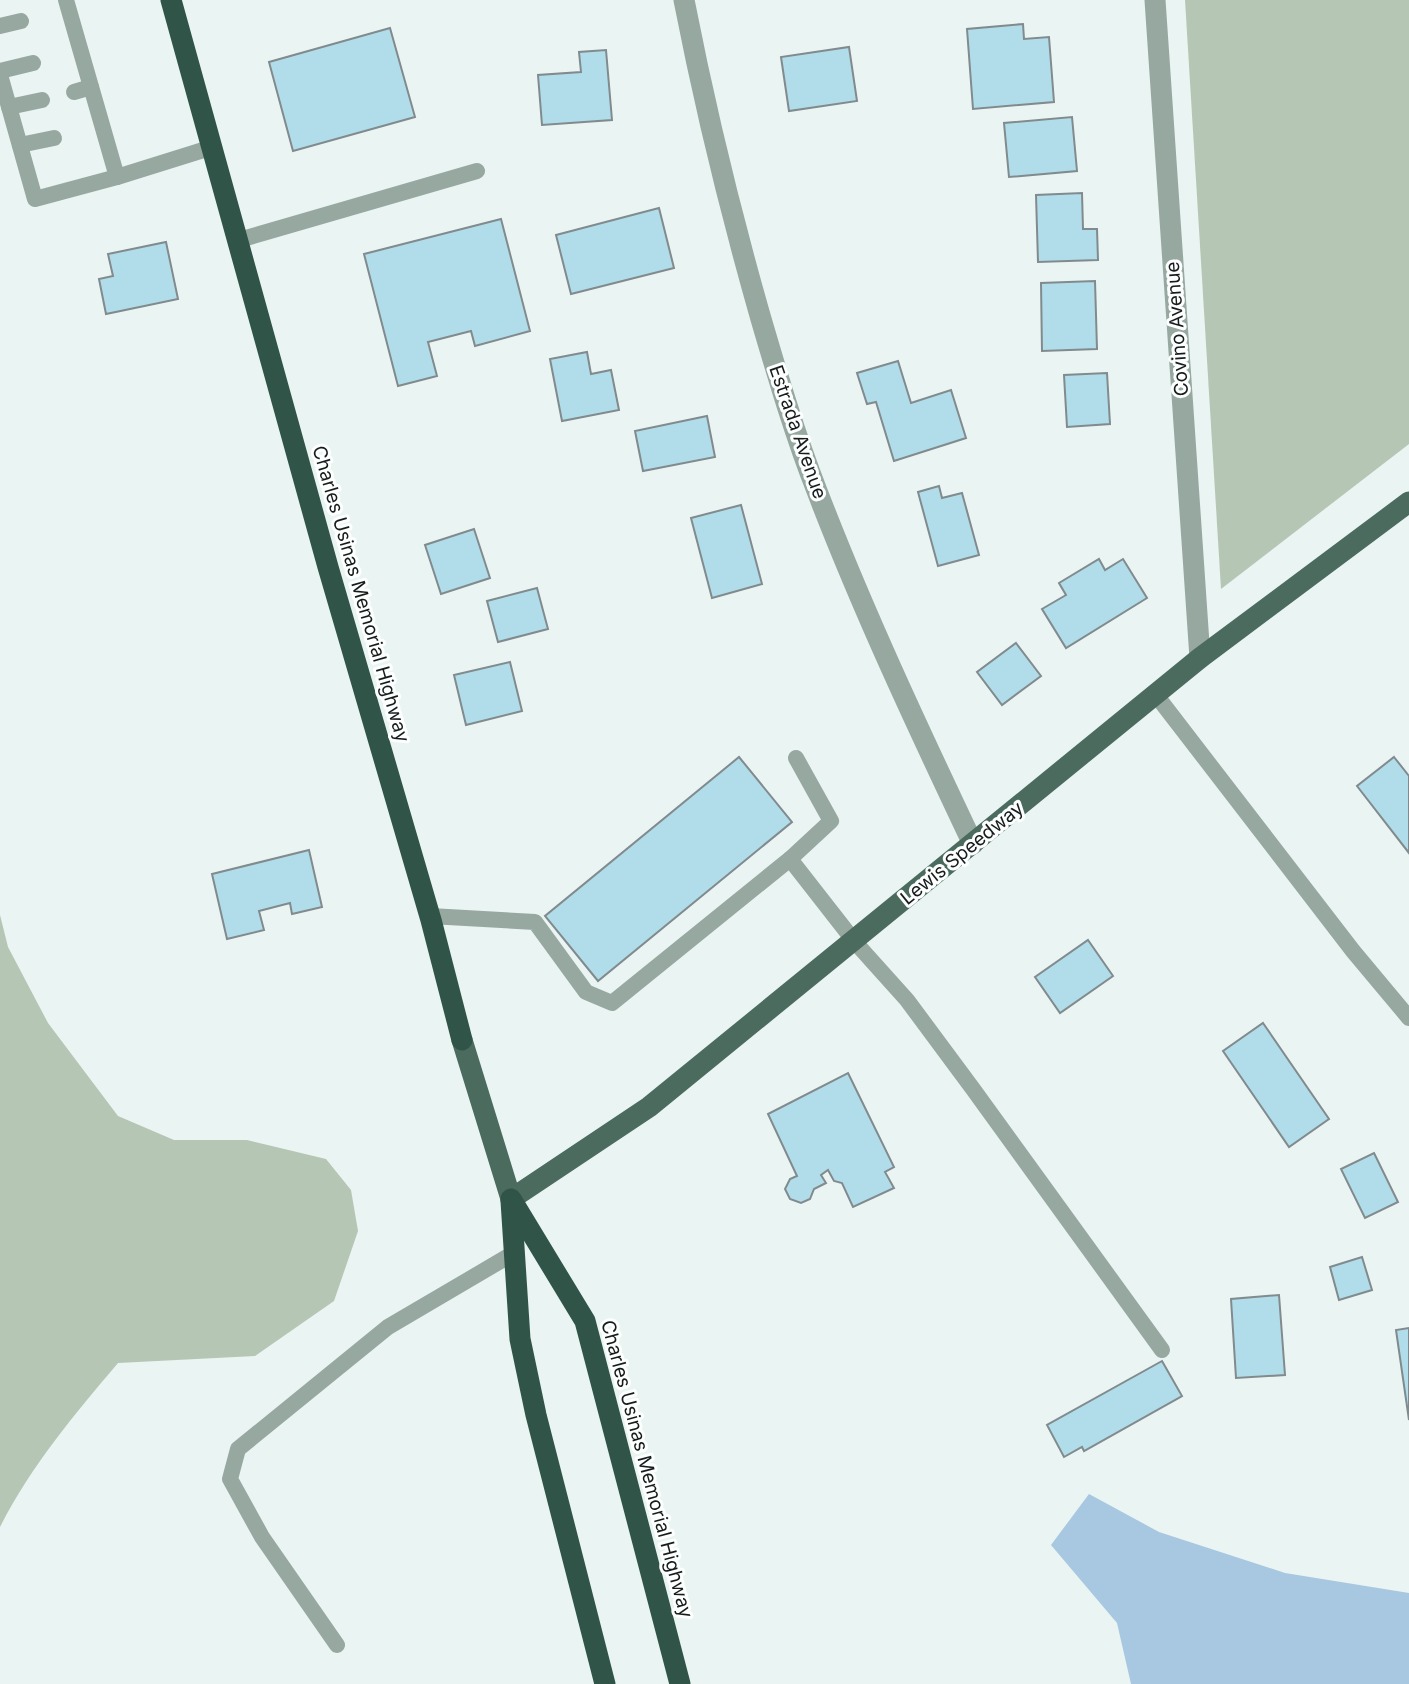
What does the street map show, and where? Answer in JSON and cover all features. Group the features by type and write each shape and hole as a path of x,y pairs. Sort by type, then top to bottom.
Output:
{"highway":[{"name":"Charles Usinas Memorial Highway","path":"171,0 328,567 430,916 462,1040"},
{"name":"Charles Usinas Memorial Highway","path":"511,1199 520,1339 536,1416 605,1684"},
{"name":"Charles Usinas Memorial Highway","path":"511,1199 585,1321 680,1684"}],"main road":[{"name":"Lewis Speedway","path":"511,1199 649,1107 1200,659 1409,502"},
{"name":"Charles Usinas Memorial Highway","path":"462,1040 511,1199"}],"street":[{"name":"Estrada Avenue","path":"684,0 699,80 736,234 779,381 816,489 891,668 973,844"},
{"name":"Covino Avenue","path":"1155,0 1200,659"}],"lane":[{"path":"51,15 67,4 117,177"},
{"path":"0,26 21,21"},
{"path":"64,56 80,51"},
{"path":"33,64 0,73 35,199 213,147"},
{"path":"74,92 91,87"},
{"path":"9,107 43,100"},
{"path":"86,130 102,125"},
{"path":"20,145 54,138"},
{"path":"239,240 477,171"},
{"path":"1156,695 1353,951 1409,1018"},
{"path":"430,916 535,922 586,992 611,1003 790,859 831,821 796,758"},
{"path":"790,859 854,941 915,1011 1162,1350"},
{"path":"337,1646 262,1537 230,1479 237,1449 388,1327 514,1253"}],"green space":[{"path":"1185,0 1409,0 1409,444 1221,589"},
{"path":"0,915 8,947 48,1023 118,1116 174,1140 247,1140 326,1159 351,1190 358,1231 334,1301 255,1356 118,1363 39,1462 0,1527"}],"water":[{"path":"1089,1494 1159,1532 1285,1573 1409,1593 1409,1684 1131,1684 1117,1623 1051,1545"}],"building":[{"path":"1023,24 1024,39 1049,37 1054,102 973,109 967,29"},
{"path":"390,28 415,117 293,151 269,62"},
{"path":"849,47 857,101 789,111 781,57"},
{"path":"606,50 612,120 542,125 538,75 581,72 579,52"},
{"path":"1072,117 1077,171 1009,177 1004,123"},
{"path":"1082,193 1083,229 1097,229 1098,260 1038,262 1036,195"},
{"path":"659,208 674,268 571,294 556,235"},
{"path":"501,219 530,331 475,346 471,331 428,342 437,376 398,386 364,254"},
{"path":"166,242 178,299 106,314 99,279 113,276 108,254"},
{"path":"1095,281 1097,349 1042,351 1041,283"},
{"path":"587,352 591,374 611,370 619,410 562,421 550,359"},
{"path":"898,361 911,403 951,390 966,438 894,461 876,402 867,404 857,373"},
{"path":"1107,373 1110,424 1067,427 1064,375"},
{"path":"707,416 715,457 643,471 635,431"},
{"path":"939,486 942,498 962,493 979,555 938,566 918,492"},
{"path":"741,505 762,584 712,598 691,518"},
{"path":"474,529 490,578 441,594 425,545"},
{"path":"1099,559 1105,570 1123,559 1147,598 1066,648 1042,609 1066,595 1059,583"},
{"path":"537,588 548,629 498,642 487,601"},
{"path":"1016,643 1041,676 1002,705 977,672"},
{"path":"510,662 522,711 466,725 454,675"},
{"path":"739,757 792,822 598,981 545,916"},
{"path":"1394,757 1409,776 1409,853 1357,786"},
{"path":"309,850 322,907 292,914 290,903 259,911 264,930 227,939 212,874"},
{"path":"1088,940 1113,976 1060,1013 1035,977"},
{"path":"1263,1023 1329,1119 1289,1147 1223,1051"},
{"path":"848,1073 894,1167 885,1172 894,1188 853,1207 842,1183 834,1181 828,1170 821,1175 826,1183 814,1189 810,1199 801,1203 790,1199 785,1189 790,1179 797,1176 768,1114"},
{"path":"1374,1153 1398,1202 1365,1218 1341,1169"},
{"path":"1362,1257 1372,1290 1339,1300 1330,1267"},
{"path":"1279,1295 1285,1375 1236,1378 1231,1299"},
{"path":"1409,1328 1409,1420 1396,1330"},
{"path":"1162,1361 1182,1396 1084,1451 1082,1447 1064,1457 1047,1425"}]}
